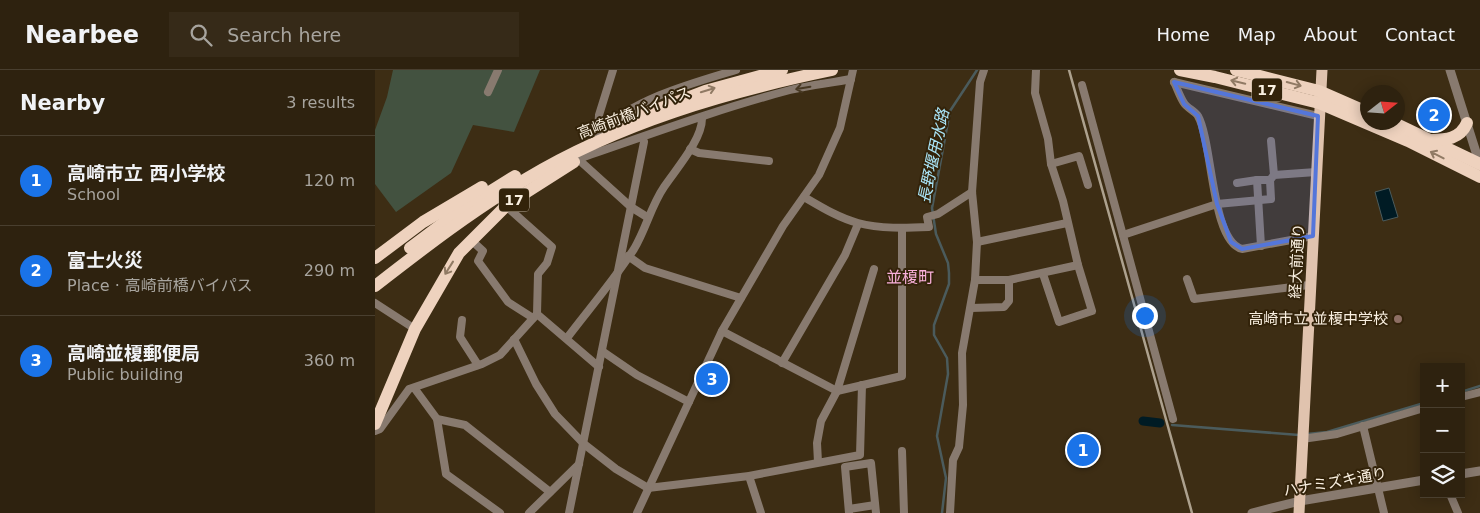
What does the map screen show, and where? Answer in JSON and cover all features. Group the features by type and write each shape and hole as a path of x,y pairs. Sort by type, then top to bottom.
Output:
{"highway":[{"name":"高崎前橋バイパス","path":"411,253 461,209 531,168 598,133 687,98 782,70"},
{"name":"高崎前橋バイパス","path":"411,253 478,209 502,202 526,178 586,147 657,119 740,92 832,70"},
{"name":"17","path":"1180,70 1319,103 1360,111"},
{"name":"17","path":"1235,70 1408,140 1480,177"},
{"name":"17","path":"376,422 415,329 449,267 502,202 578,159 657,119"},
{"path":"1428,140 1453,138 1462,132 1467,124"},
{"path":"1405,128 1480,165"},
{"name":"17","path":"375,258 402,236 453,203 509,174 531,168"},
{"name":"17","path":"375,276 411,253"},
{"name":"17","path":"375,286 411,253"}],"main road":[{"name":"経大前通り","path":"1299,513 1308,357 1309,286 1322,70"}],"street":[{"path":"488,92 498,70"},
{"path":"598,133 599,115 613,70"},
{"path":"598,133 611,121 637,107 694,83 736,70"},
{"path":"637,513 722,331 783,226 819,175 840,128 853,70"},
{"path":"950,513 953,460 959,447 961,422 962,353 975,280 977,242 972,192 980,82 984,70"},
{"path":"1036,70 1035,93 1048,139 1051,164 1063,201 1078,265 1092,311 1059,322 1043,274"},
{"path":"1450,70 1480,165"},
{"path":"647,217 631,207 578,159 702,117 731,103 851,79"},
{"path":"1313,236 1243,249 1235,247 1231,242 1217,204 1198,116 1184,104 1174,82 1319,103"},
{"path":"1082,85 1173,418"},
{"path":"567,338 635,247 647,217 664,187 690,149 699,130 702,117"},
{"path":"1123,235 1217,204 1271,199 1271,141"},
{"path":"569,513 644,142"},
{"path":"690,149 699,153 769,161"},
{"path":"1051,164 1079,156 1088,186"},
{"path":"1237,183 1316,172"},
{"path":"1257,180 1261,246"},
{"path":"804,198 832,214 858,224 902,228 929,227 932,216 972,192"},
{"path":"376,422 380,429 409,390 478,365 500,354 535,316 538,274 547,264 552,247 502,202"},
{"path":"977,242 1067,223"},
{"path":"782,363 845,255 858,224"},
{"path":"722,331 837,390 902,376 902,228"},
{"path":"471,240 483,250 478,261 508,302 535,316 567,338 599,367"},
{"path":"628,256 645,268 741,298"},
{"path":"975,280 1009,280 1078,265"},
{"path":"819,462 817,443 821,421 837,390 874,270"},
{"path":"1187,279 1193,299 1309,286"},
{"path":"971,308 1004,307 1009,301 1009,280"},
{"path":"375,303 415,329"},
{"path":"462,320 460,337 478,365"},
{"path":"514,339 536,384 555,414 584,444 616,469 648,488 749,476 860,455 863,385"},
{"path":"602,351 637,375 689,402"},
{"path":"415,388 437,419 446,474 499,513"},
{"path":"1465,396 1480,392"},
{"path":"1303,439 1329,436 1420,409"},
{"path":"437,419 465,425 550,492"},
{"path":"1363,426 1385,513"},
{"path":"902,451 904,513"},
{"path":"871,462 876,509 849,511 845,467 871,462"},
{"path":"529,513 579,464"},
{"path":"1465,473 1480,471"},
{"path":"749,476 761,513"},
{"name":"ハナミズキ通り","path":"1253,513 1300,501 1420,481"},
{"path":"1452,498 1458,513"}],"highlighted area":[{"path":"1174,82 1318,116 1313,236 1242,249 1231,242 1217,204 1198,116 1184,104"}],"green space":[{"path":"393,70 540,70 514,132 473,125 451,173 396,212 375,184 375,130 387,97"}],"water":[{"path":"1389,188 1398,217 1383,221 1375,192"}],"waterway":[{"name":"長野堰用水路","path":"942,513 946,478 937,436 948,374 947,358 934,335 934,325 949,284 949,273 948,263 936,234 932,208 950,111 977,70"},
{"path":"1465,391 1480,386"},
{"path":"1307,434 1327,432 1420,404"},
{"path":"1143,421 1160,423"},
{"path":"1172,425 1299,435"}],"railway":[{"path":"1069,70 1192,513"}],"place":[{"name":"富士火災","path":"1434,115"},
{"name":"高崎市立 並榎中学校","path":"1398,319"},
{"name":"高崎並榎郵便局","path":"712,379"},
{"name":"高崎市立 西小学校","path":"1083,450"}],"district":[{"name":"並榎町","path":"910,277"}]}
